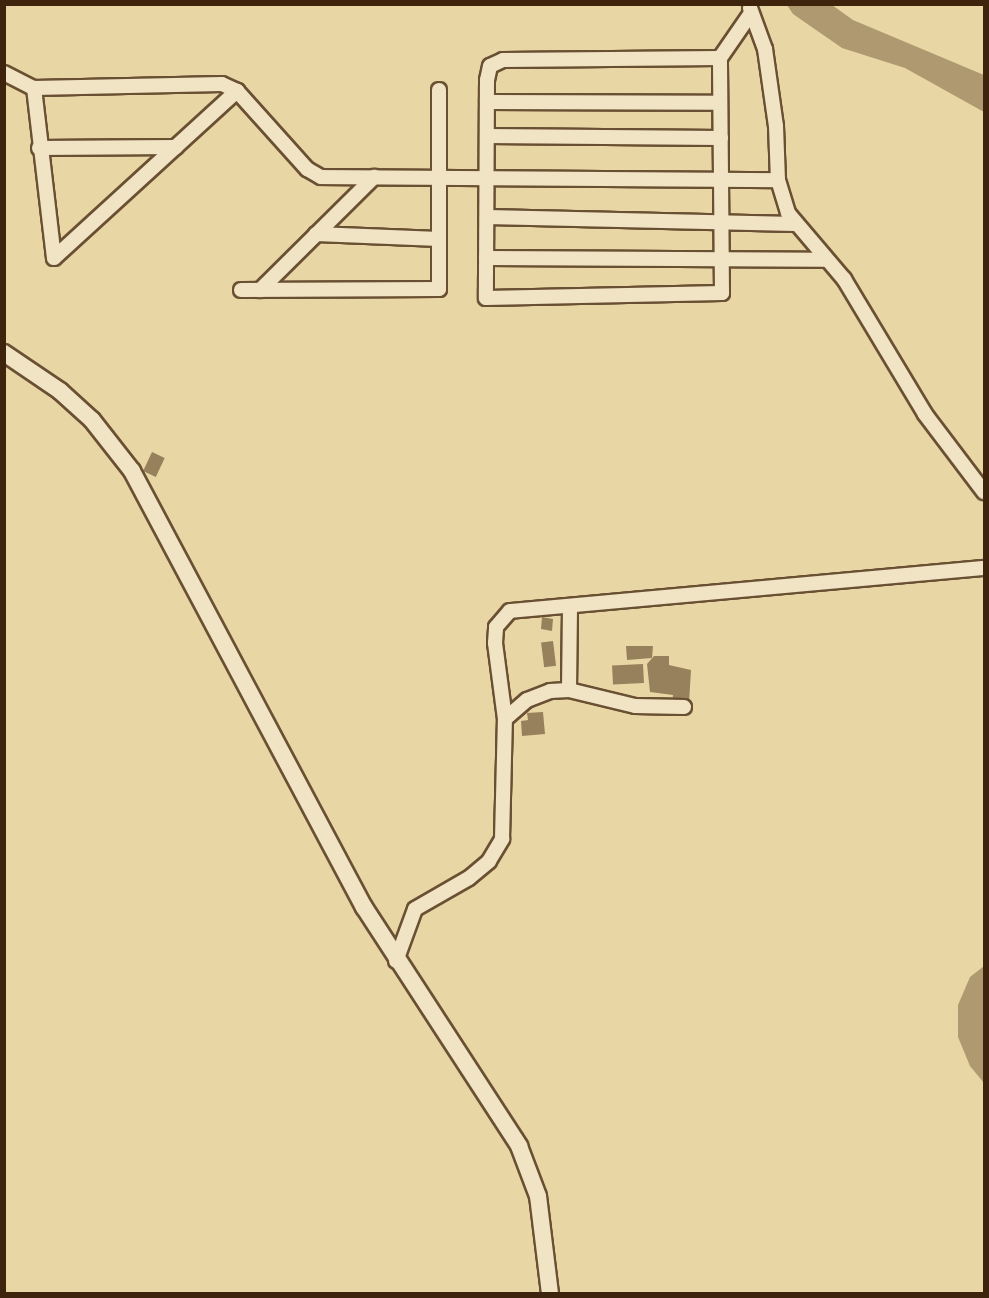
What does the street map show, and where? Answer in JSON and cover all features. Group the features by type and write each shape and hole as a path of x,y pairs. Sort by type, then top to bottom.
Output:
{"street":[{"path":"720,58 503,60 495,62 488,72 486,298 722,293 720,58 751,9"},
{"path":"751,9 765,49 776,126 778,180 788,213 866,311 925,414 984,492"},
{"path":"4,73 20,78 34,88 207,82 237,91 307,169 321,177 778,180"},
{"path":"34,88 39,148 54,258 237,91"},
{"path":"240,290 439,290 439,90"},
{"path":"487,102 720,103"},
{"path":"487,136 721,138"},
{"path":"39,148 176,147"},
{"path":"260,290 374,177"},
{"path":"487,217 795,224"},
{"path":"316,234 439,239"},
{"path":"486,258 824,260"},
{"path":"4,352 60,391 92,420 132,471 396,961 519,1146 538,1196 550,1293"},
{"path":"396,961 415,909 469,878 489,861 502,839 505,719 495,643 501,618 519,609 570,608 635,598 984,568"},
{"path":"569,690 570,608"},
{"path":"505,719 537,694 569,690 614,703 684,707"}],"shaded area":[{"path":"787,5 832,5 853,20 984,75 984,112 905,68 842,48 793,14"},
{"path":"984,966 984,1083 970,1066 958,1037 958,1005 970,977"}],"building":[{"path":"152,452 165,458 156,477 143,471"},
{"path":"542,617 553,619 552,631 541,629"},
{"path":"553,641 556,666 544,667 541,642"},
{"path":"626,646 653,646 652,658 627,660"},
{"path":"654,656 669,656 669,665 691,670 689,703 672,705 673,695 650,692 647,664"},
{"path":"643,664 644,683 613,685 612,666"},
{"path":"543,712 545,734 522,736 521,721 528,720 527,713"}]}
